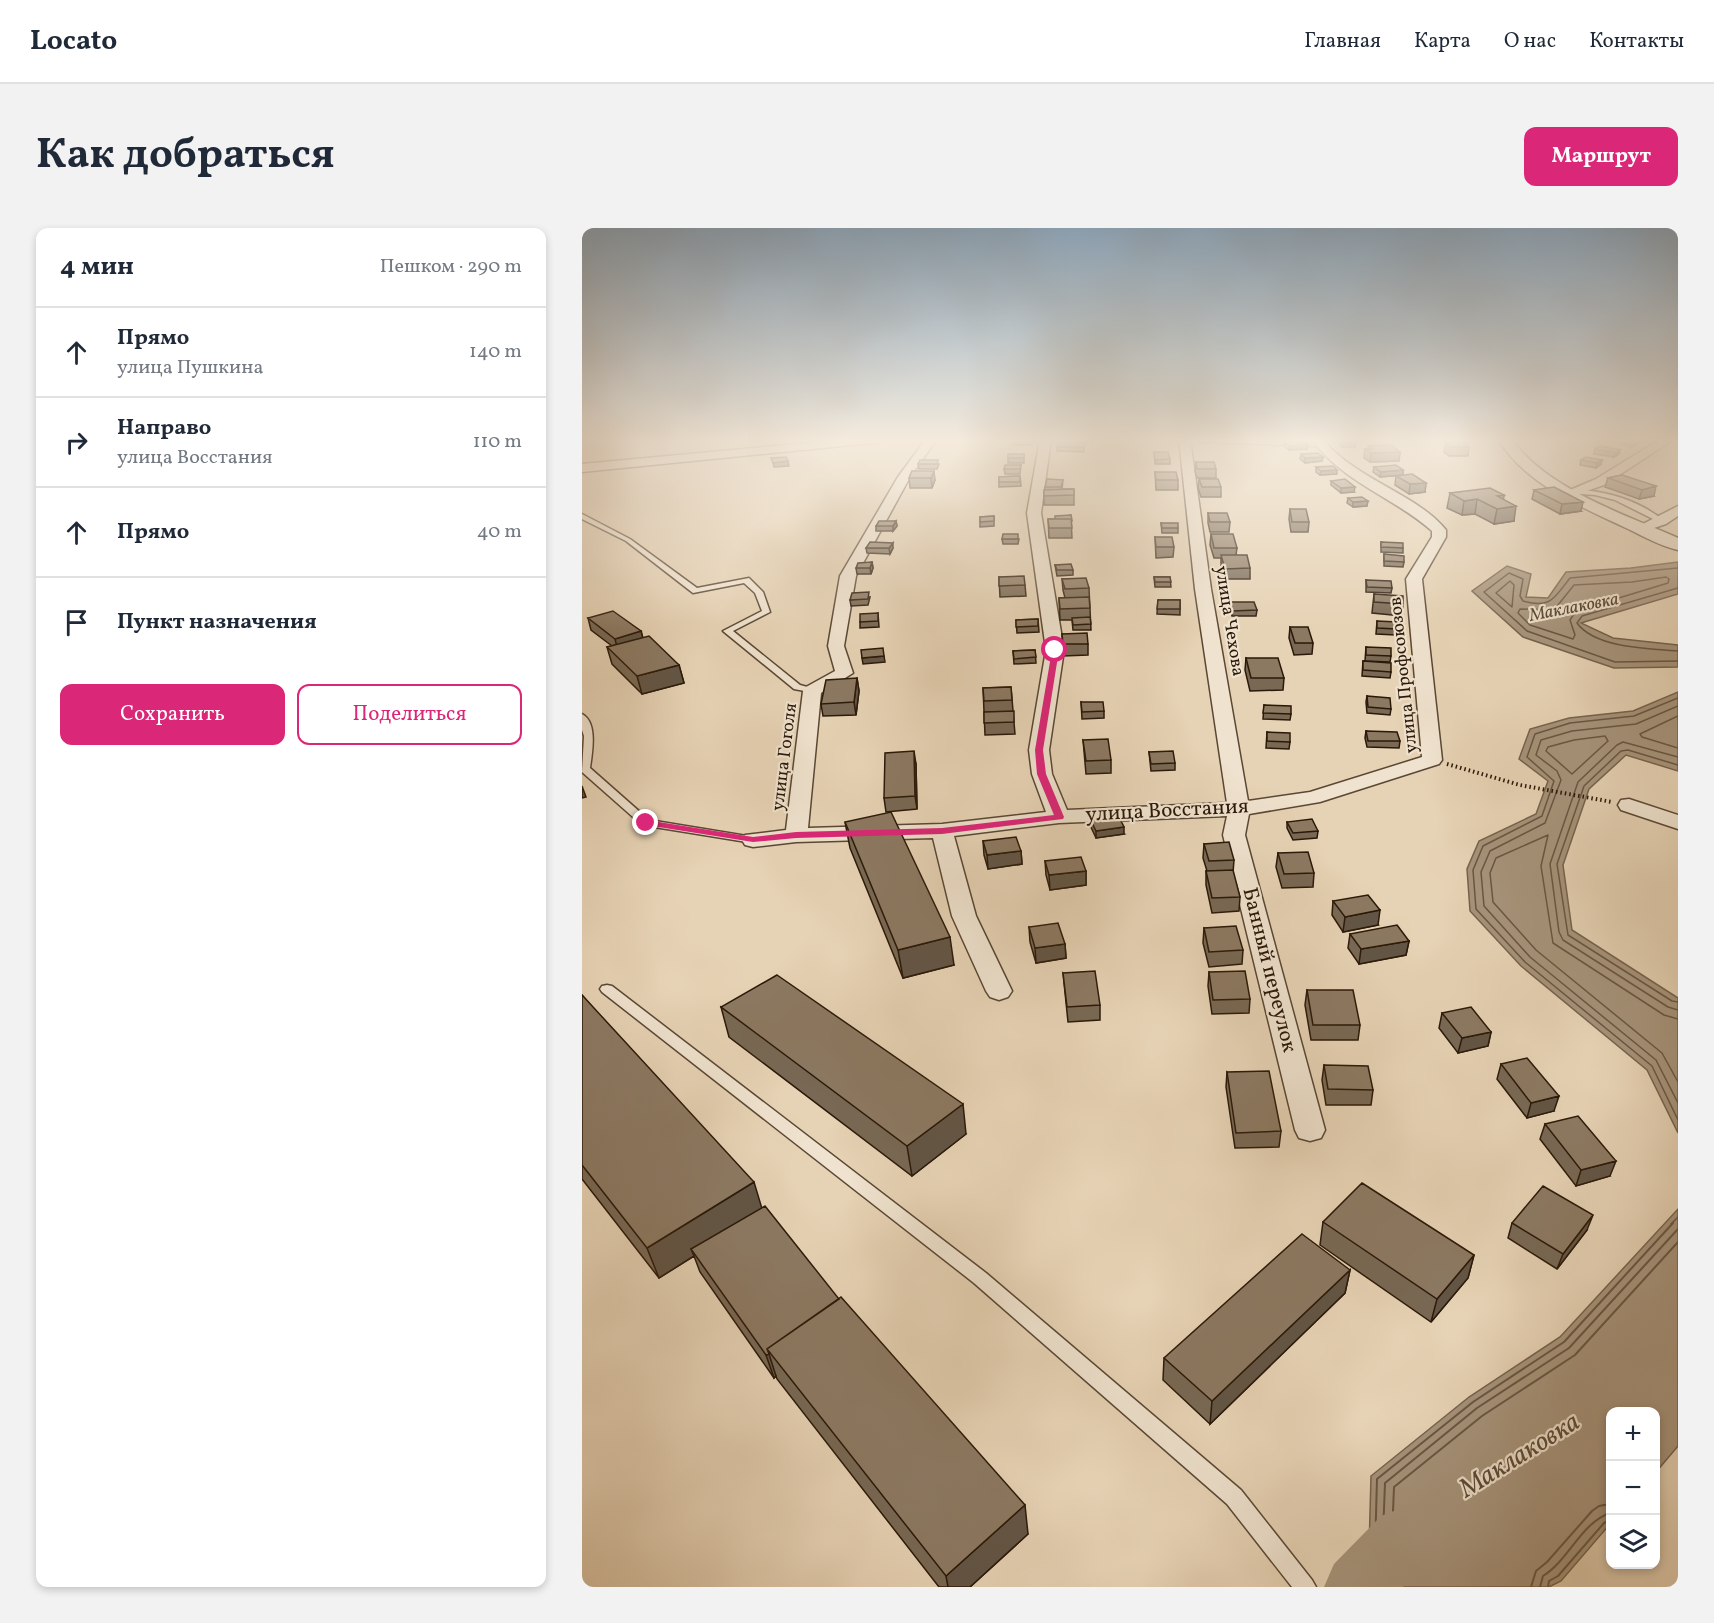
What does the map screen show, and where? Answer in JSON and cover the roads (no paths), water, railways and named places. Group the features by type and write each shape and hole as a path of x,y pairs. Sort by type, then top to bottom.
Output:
{"street":[{"name":"улица Гоголя","path":"796,835 812,691 844,673 836,646 848,576 890,502"},
{"path":"1036,502 1034,513 1055,650 1039,750 1042,774 1059,817"},
{"name":"улица Чехова","path":"1192,502 1203,590 1239,809"},
{"name":"улица Профсоюзов","path":"1397,502 1439,530 1439,537 1414,579 1432,760"},
{"path":"1590,502 1642,528 1660,528 1678,545"},
{"path":"1660,528 1678,510"},
{"name":"улица Восстания","path":"753,840 796,835 942,831 1059,817 1239,809 1313,798 1432,760"},
{"path":"1629,805 1678,822"},
{"name":"Банный переулок","path":"1239,809 1234,835 1310,1130"},
{"path":"942,831 964,916 999,991"}],"lane":[{"path":"1628,502 1660,528"},
{"path":"582,516 628,540 696,591 746,580 759,592 766,612 727,631 797,687 812,691"},
{"path":"582,717 589,736 585,769 646,823 753,840"},
{"path":"607,990 980,1278 1234,1497 1305,1587"}],"water":[{"path":"1678,562 1678,594 1581,623 1613,638 1678,645 1678,667 1614,668 1523,637 1472,591 1507,566 1531,574 1526,597 1548,598 1566,572"},
{"path":"1678,692 1678,771 1626,755 1589,789 1563,865 1572,930 1678,998 1678,1133 1647,1070 1521,966 1470,911 1467,869 1479,841 1536,814 1548,781 1519,759 1530,729 1569,718 1633,711"},
{"path":"1678,1209 1678,1446 1660,1467 1660,1407 1606,1407 1606,1529 1561,1581 1549,1587 1368,1587 1371,1476 1469,1397 1560,1337"}],"waterway":[{"name":"Маклаковка","path":"1357,1587 1404,1539"}]}
